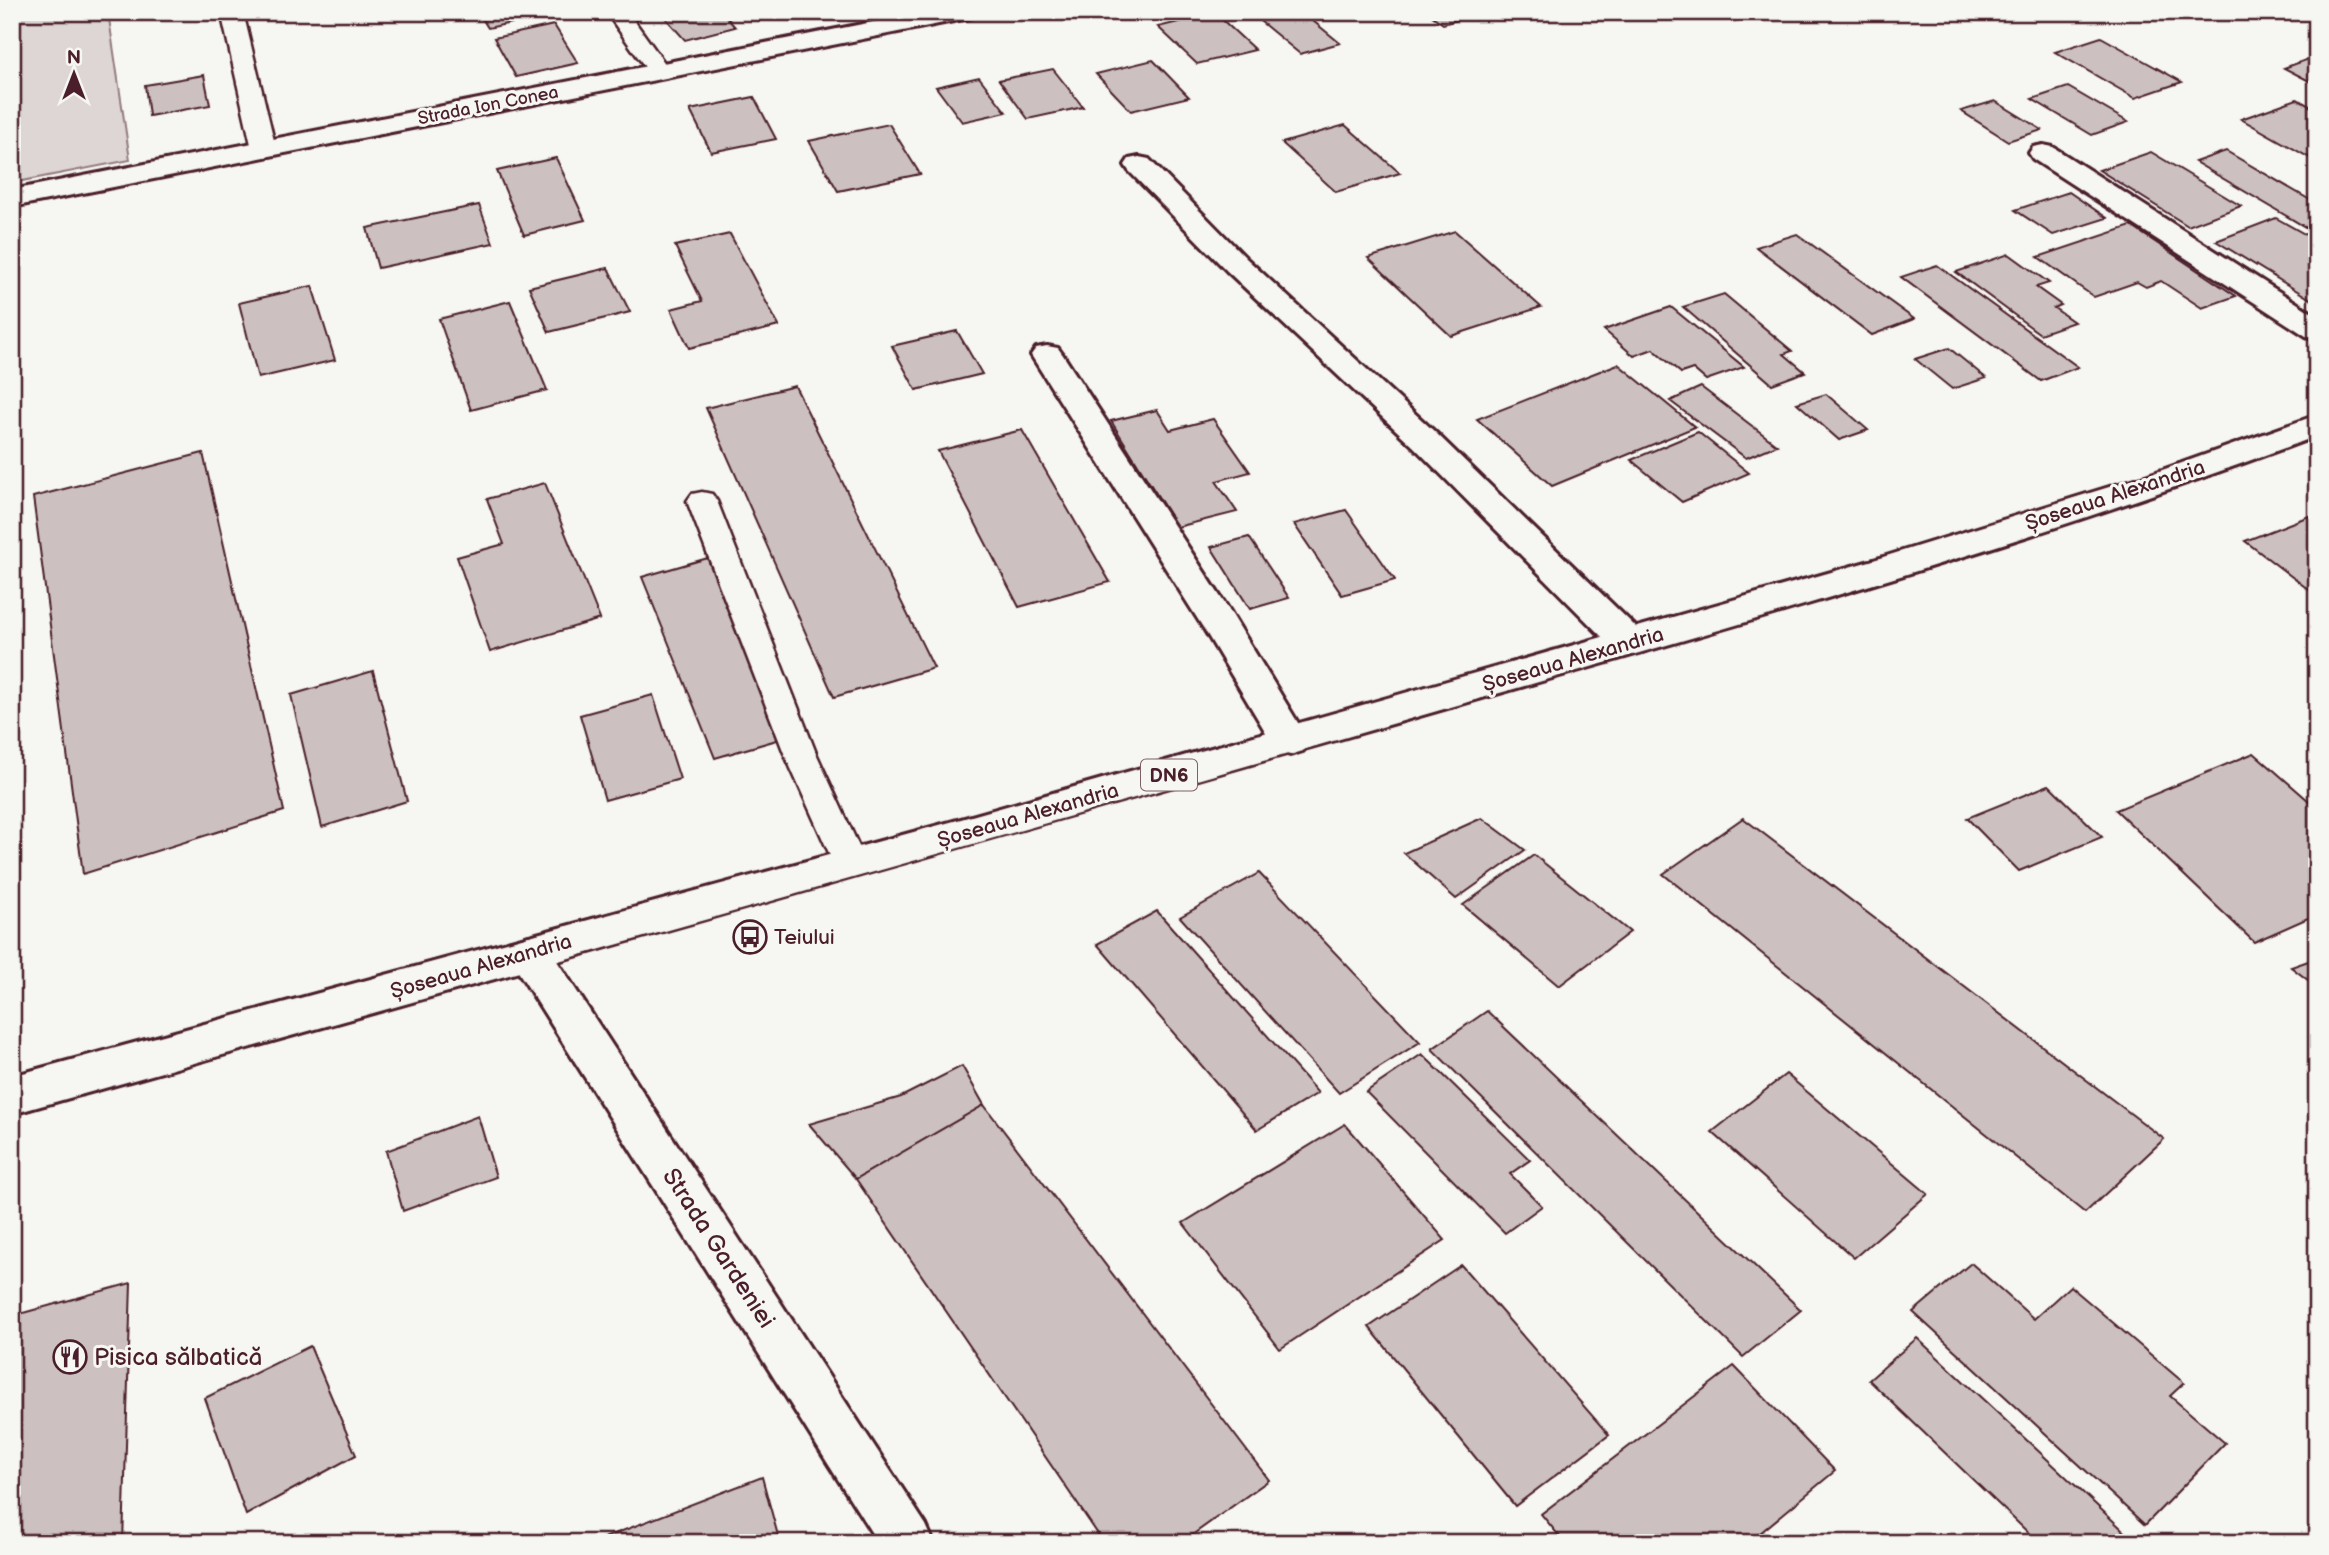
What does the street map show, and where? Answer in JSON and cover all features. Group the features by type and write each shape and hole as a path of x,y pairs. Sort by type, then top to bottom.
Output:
{"street":[{"name":"Strada Ion Conea","path":"12,199 964,12"},
{"path":"2043,153 2317,330"},
{"path":"1139,165 1237,265 1424,439 1629,642"},
{"path":"1046,355 1218,622 1290,741"},
{"name":"Șoseaua Alexandria","path":"12,1095 1290,741 1882,569 2147,487 2317,425"},
{"name":"Strada Gardeniei","path":"529,953 908,1543"}],"lane":[{"path":"232,12 264,149"},
{"path":"617,12 660,72"},
{"path":"702,501 800,753 850,864"}],"shaded area":[{"path":"12,12 108,12 130,160 12,183"}],"building":[{"path":"478,12 547,12 549,15 488,28"},
{"path":"725,12 723,13 735,27 685,40 661,13"},
{"path":"1272,12 1302,12 1340,43 1300,54 1255,17"},
{"path":"1427,12 1482,12 1483,13 1443,24"},
{"path":"1215,13 1255,50 1197,64 1158,27"},
{"path":"554,25 578,63 516,77 494,38"},
{"path":"2101,37 2182,82 2135,98 2055,52"},
{"path":"2317,56 2317,85 2284,68"},
{"path":"1153,60 1189,97 1131,111 1096,74"},
{"path":"1053,69 1083,107 1028,119 999,80"},
{"path":"204,75 210,105 149,116 145,85"},
{"path":"979,77 1006,112 962,122 936,87"},
{"path":"2068,87 2128,122 2092,135 2032,99"},
{"path":"754,97 776,139 711,152 690,110"},
{"path":"2297,99 2317,110 2317,162 2241,119"},
{"path":"1995,101 2042,130 2008,141 1961,111"},
{"path":"889,124 920,174 838,191 809,141"},
{"path":"1345,125 1400,173 1336,192 1282,143"},
{"path":"2226,151 2317,204 2317,234 2195,162"},
{"path":"2151,152 2241,206 2188,226 2099,170"},
{"path":"556,158 585,220 524,235 497,171"},
{"path":"2069,192 2107,218 2053,235 2015,210"},
{"path":"479,205 493,243 378,268 367,228"},
{"path":"2276,218 2317,241 2317,303 2216,241"},
{"path":"2131,226 2236,296 2202,308 2161,281 2146,287 2137,282 2094,297 2038,257"},
{"path":"1455,231 1541,307 1451,336 1368,258"},
{"path":"730,234 779,326 689,348 671,309 702,301 675,246"},
{"path":"1797,234 1914,319 1872,335 1756,247"},
{"path":"2009,254 2049,283 2036,287 2061,305 2054,308 2074,322 2040,334 1956,272"},
{"path":"1937,265 2078,367 2041,381 1901,277"},
{"path":"608,268 630,312 549,332 529,287"},
{"path":"312,286 335,360 258,378 239,303"},
{"path":"1724,294 1792,351 1784,354 1805,372 1772,384 1683,307"},
{"path":"510,301 547,390 471,410 439,319"},
{"path":"1671,307 1744,367 1706,380 1693,369 1681,373 1653,349 1634,356 1604,330"},
{"path":"957,331 982,374 916,390 892,346"},
{"path":"1949,348 1986,378 1952,389 1915,359"},
{"path":"1618,364 1695,427 1552,486 1477,419"},
{"path":"795,386 934,668 834,697 706,408"},
{"path":"1701,387 1777,445 1746,458 1670,401"},
{"path":"1826,394 1868,430 1839,440 1797,403"},
{"path":"1157,410 1170,430 1213,419 1250,472 1216,481 1237,512 1177,527 1111,421"},
{"path":"1022,430 1110,582 1019,607 938,451"},
{"path":"1698,432 1749,473 1682,502 1631,460"},
{"path":"203,453 284,811 83,874 33,497"},
{"path":"545,483 600,619 490,652 457,557 504,544 487,499"},
{"path":"1346,510 1395,580 1342,595 1294,524"},
{"path":"2317,513 2317,596 2245,541"},
{"path":"1249,537 1289,598 1250,609 1211,547"},
{"path":"708,558 787,737 715,758 642,577"},
{"path":"373,671 407,801 322,827 291,695"},
{"path":"653,695 680,779 605,800 580,715"},
{"path":"2254,753 2317,808 2317,914 2254,942 2116,810"},
{"path":"2049,785 2102,837 2019,871 1967,818"},
{"path":"1482,818 1525,850 1456,899 1404,853"},
{"path":"1743,818 2164,1139 2085,1213 1663,874"},
{"path":"1534,855 1630,932 1559,986 1463,905"},
{"path":"1259,873 1420,1042 1339,1093 1180,917"},
{"path":"1157,911 1318,1093 1257,1130 1097,944"},
{"path":"2317,958 2317,987 2291,967"},
{"path":"1487,1011 1801,1310 1743,1357 1432,1049"},
{"path":"1422,1054 1530,1160 1510,1174 1542,1206 1505,1233 1366,1092"},
{"path":"962,1066 984,1105 856,1179 809,1124 901,1097"},
{"path":"1786,1074 1928,1194 1854,1258 1712,1132"},
{"path":"984,1105 1269,1480 1181,1543 1104,1543 856,1179"},
{"path":"478,1116 496,1177 403,1211 386,1151"},
{"path":"1345,1124 1445,1240 1280,1349 1183,1223"},
{"path":"1971,1263 2034,1319 2070,1286 2184,1383 2170,1396 2225,1443 2145,1525 1913,1312"},
{"path":"1461,1265 1609,1435 1515,1506 1369,1327"},
{"path":"131,1283 123,1543 12,1543 12,1316"},
{"path":"1917,1338 2137,1543 2039,1543 1869,1380"},
{"path":"310,1346 356,1455 246,1515 205,1398"},
{"path":"1734,1366 1835,1471 1748,1543 1565,1543 1541,1514"},
{"path":"762,1477 780,1543 591,1543"}],"place":[{"name":"Teiului","path":"750,937"},
{"name":"Pisica sălbatică","path":"70,1357"}]}
